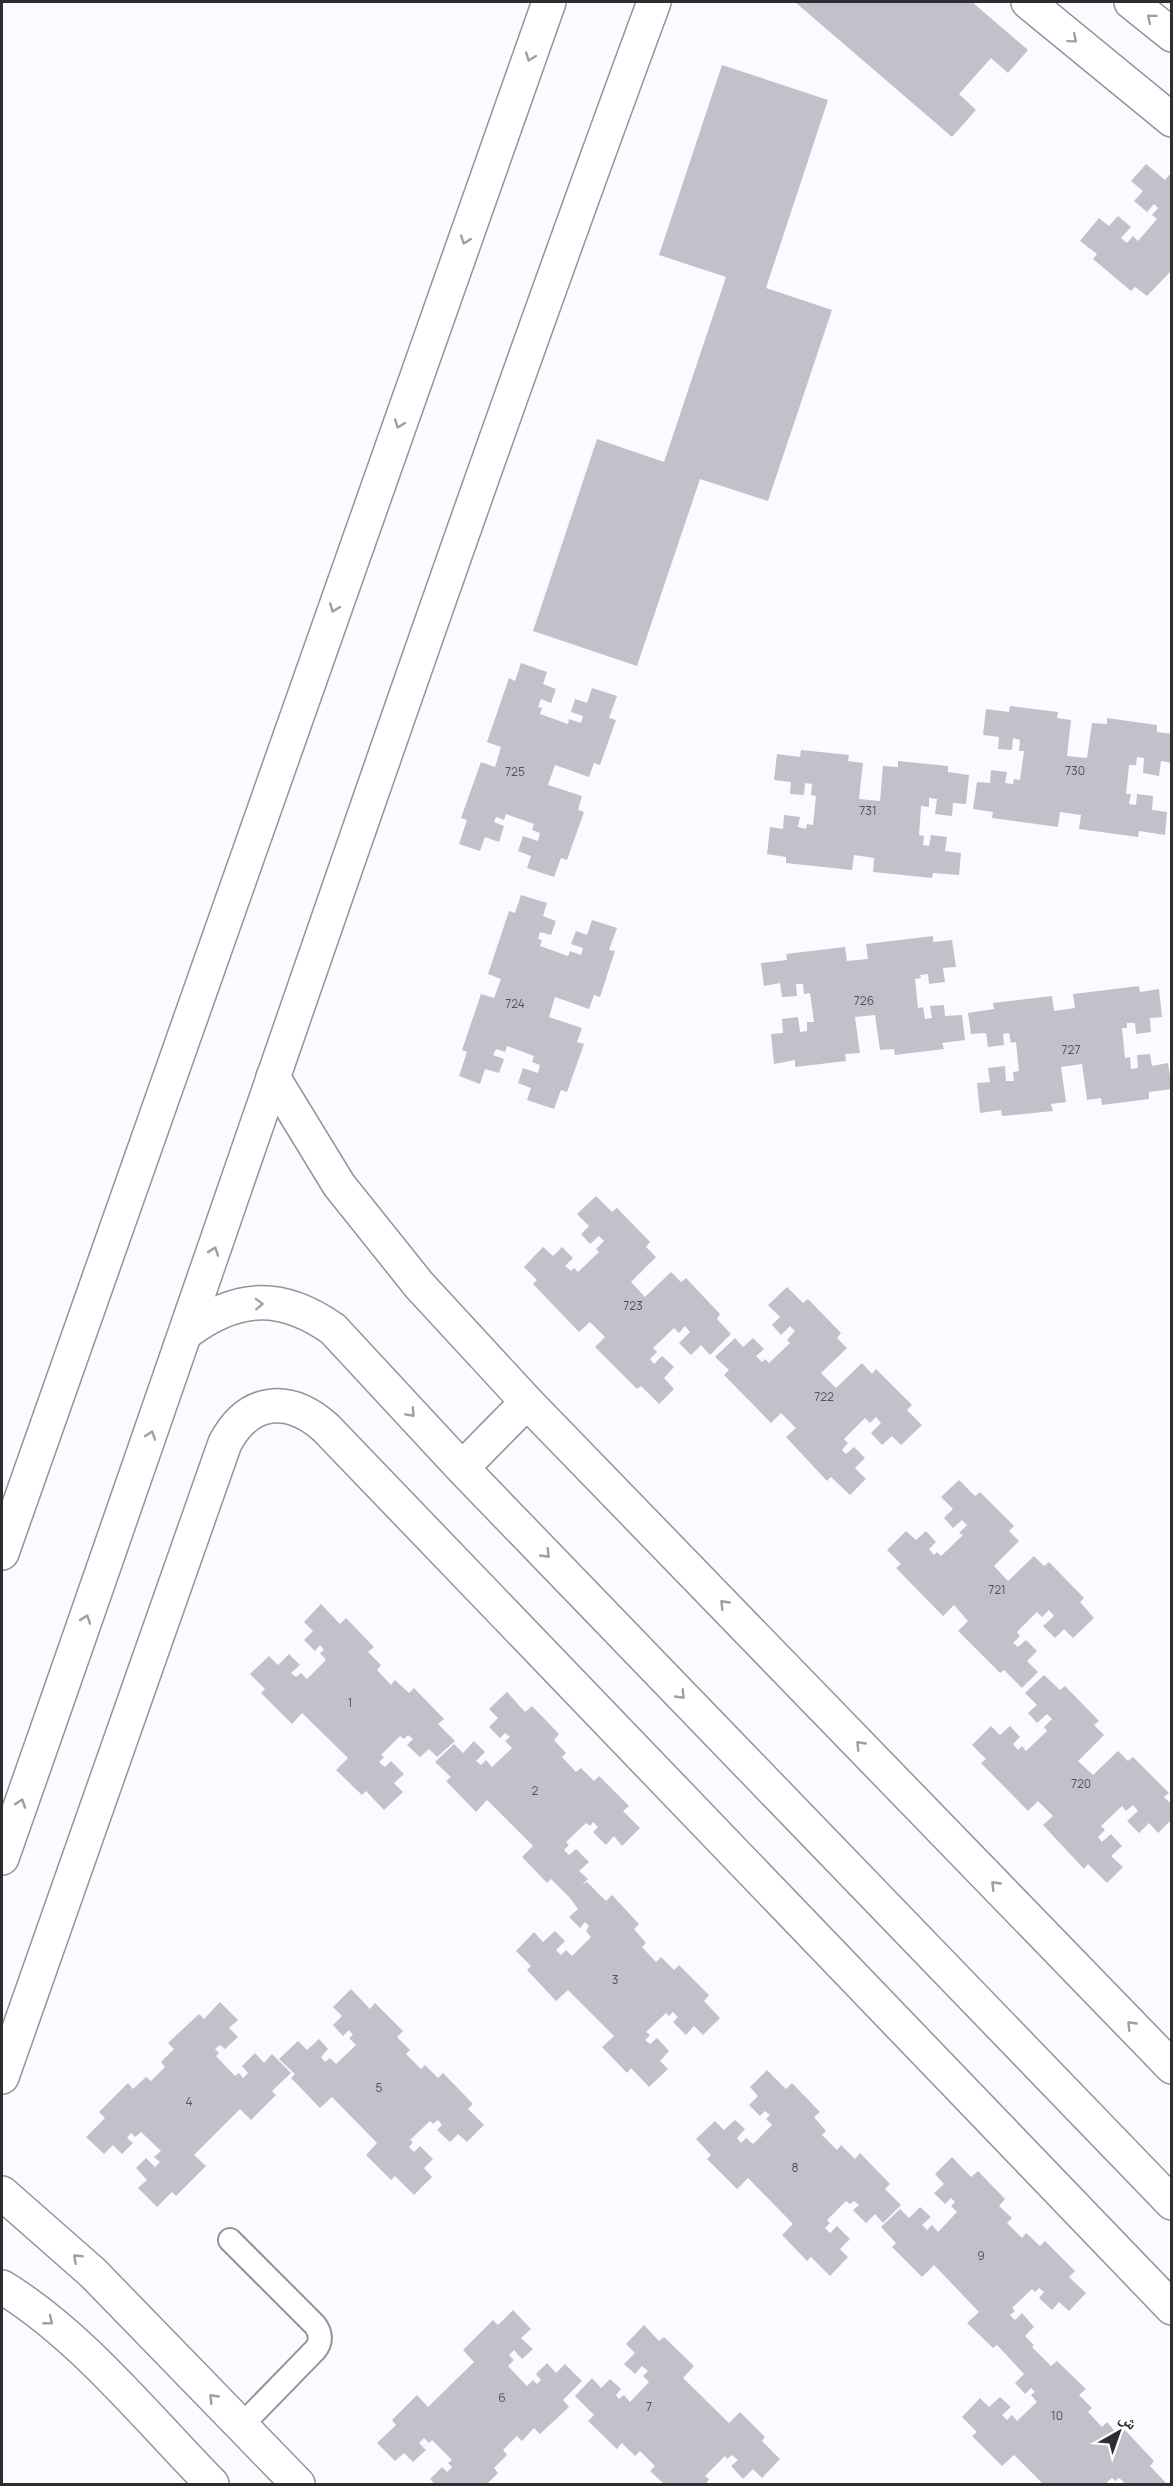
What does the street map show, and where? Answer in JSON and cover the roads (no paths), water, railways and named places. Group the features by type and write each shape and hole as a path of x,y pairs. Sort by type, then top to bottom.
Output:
{"street":[{"path":"2,1553 549,2"},
{"path":"2,1858 187,1332 440,596 654,2"},
{"path":"1028,2 1172,120"},
{"path":"1131,2 1172,35"},
{"path":"273,1077 328,1167 378,1236 419,1285 527,1402 1172,2067"},
{"path":"187,1332 209,1316 233,1306 260,1302 287,1305 312,1314 333,1329 462,1468 1172,2203"},
{"path":"462,1468 527,1402"},
{"path":"2,2077 225,1443 233,1427 246,1415 262,1408 280,1406 297,1408 312,1416 326,1428 1172,2307"},
{"path":"2,2193 93,2273 298,2484"},
{"path":"2,2288 52,2323 78,2347 212,2484"}],"lane":[{"path":"230,2240 315,2325 320,2338 320,2345 241,2426"}]}
